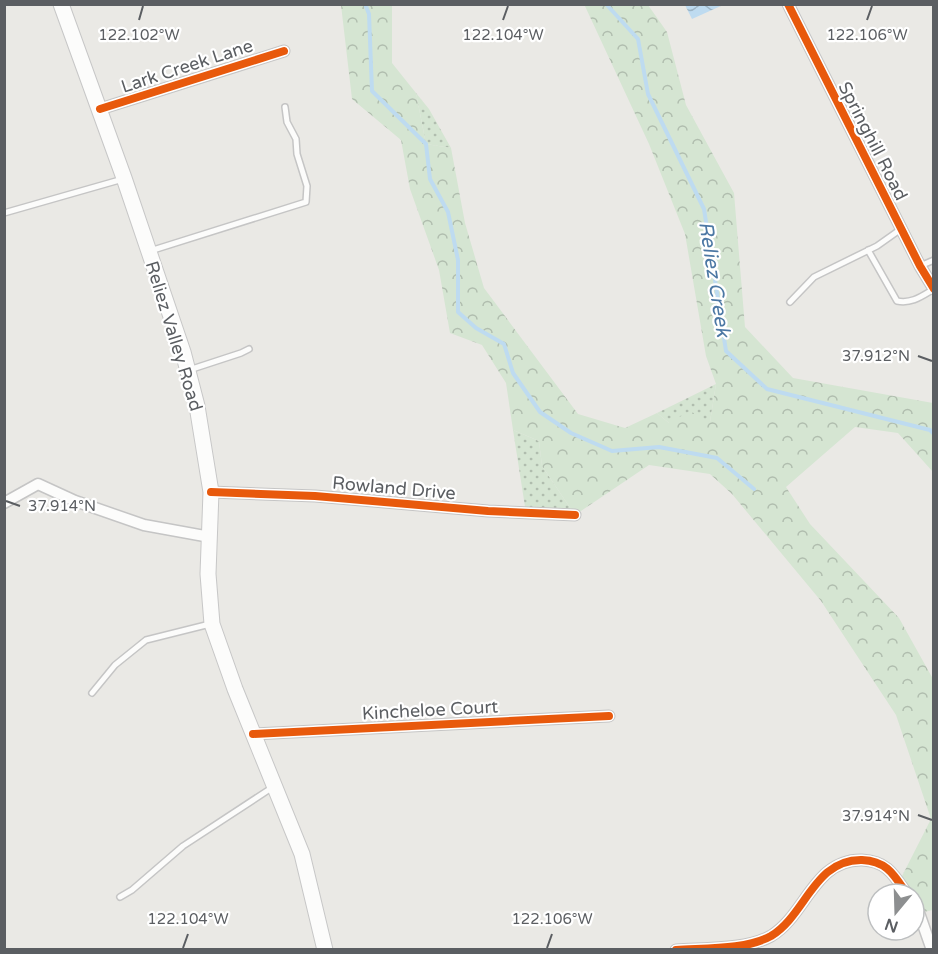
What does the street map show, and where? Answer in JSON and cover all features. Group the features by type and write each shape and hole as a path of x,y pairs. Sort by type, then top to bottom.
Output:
{"main road":[{"name":"Reliez Valley Road","path":"61,4 124,178 187,370 196,406 211,492 208,574 212,624 234,689 302,854 325,950"}],"street":[{"name":"Springhill Road","path":"788,4 933,289"},
{"name":"Lark Creek Lane","path":"100,109 284,51"},
{"path":"4,503 38,484 75,501 144,525 210,537"},
{"name":"Rowland Drive","path":"211,492 315,496 488,511 575,515"},
{"name":"Kincheloe Court","path":"254,734 609,716"},
{"path":"676,950 738,946 769,937 787,924 820,878 833,867 853,860 876,861 893,873 899,882"},
{"path":"926,933 932,950"}],"lane":[{"path":"149,252 306,202 307,186 297,154 296,139 287,122 285,107"},
{"path":"4,213 124,178"},
{"path":"790,302 814,277 868,250 901,229"},
{"path":"868,250 897,301 904,303 917,299 933,289"},
{"path":"920,266 933,260"},
{"path":"187,370 249,349"},
{"path":"92,693 115,665 146,640 212,624"},
{"path":"120,897 132,890 183,846 275,786"}],"green space":[{"path":"584,4 648,5 667,32 686,105 734,193 745,327 793,378 933,403 933,472 898,433 855,427 786,487 810,524 899,618 933,679 933,910 926,912 926,882 899,882 931,819 896,715 821,601 732,494 710,474 649,465 575,515 542,466 539,441 513,430 506,383 482,345 450,333 439,270 410,189 401,140 352,99 341,5 392,5 392,63 416,93 426,144 451,148 465,223 484,288 578,414 625,428 657,413 669,423 690,411 710,422 716,384 706,356 685,234 649,144"},
{"path":"416,93 429,109 451,148 426,144"},
{"path":"716,384 710,422 669,423 657,413"},
{"path":"513,430 539,441 542,466 575,515 526,513"}],"water":[{"path":"685,5 723,5 692,19"}],"waterway":[{"path":"365,4 369,14 372,91 426,144 430,179 448,212 458,260 458,312 476,328 504,344 513,373 540,412 571,433 612,451 659,447 717,458 754,489"},
{"name":"Reliez Creek","path":"606,4 638,39 648,94 704,209 726,351 767,389 930,430 934,434"}],"cycle path":[{"path":"788,4 920,266 934,289"},
{"path":"100,109 284,51"},
{"path":"211,492 315,496 488,511 575,515"},
{"path":"253,734 609,716"},
{"path":"676,950 737,946 761,941 771,936 783,927 821,878 832,868 846,862 862,860 878,863 889,870 899,882"}]}
